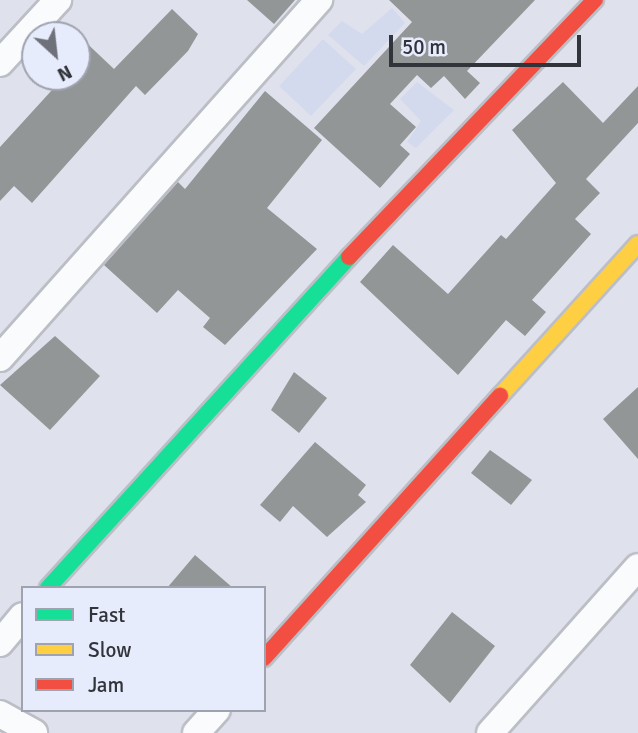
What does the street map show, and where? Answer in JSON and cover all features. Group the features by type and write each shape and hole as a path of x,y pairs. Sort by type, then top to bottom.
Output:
{"street":[{"path":"0,63 58,0"},
{"path":"0,358 319,0"},
{"path":"50,586 278,331 595,0"},
{"path":"266,656 638,244"},
{"path":"490,733 638,567"},
{"path":"0,643 21,618"},
{"path":"196,733 215,712"},
{"path":"0,714 34,733"}],"shaded area":[{"path":"392,8 405,23 364,66 328,35 342,21 362,34"},
{"path":"323,39 356,69 311,116 279,86"},
{"path":"417,82 454,110 416,148 407,142 421,121 400,99"}],"building":[{"path":"247,0 295,0 274,24"},
{"path":"389,0 535,0 467,71 480,83 465,99 444,76 431,88 417,75 390,104 416,127 400,145 410,154 380,188 314,128 412,22"},
{"path":"172,9 198,34 188,51 145,95 136,86 32,203 14,186 0,201 0,147 51,91 91,91 91,47 114,69"},
{"path":"563,82 603,123 638,86 638,123 586,179 600,193 575,219 591,234 532,300 546,312 525,336 506,320 458,375 360,282 393,245 448,294 501,235 506,239 556,183 512,130"},
{"path":"265,91 322,140 267,208 317,249 225,345 203,327 210,318 178,290 157,313 104,265 178,182 185,189"},
{"path":"55,336 100,376 50,430 0,385"},
{"path":"294,372 327,398 299,433 271,410"},
{"path":"638,387 638,459 603,419"},
{"path":"315,442 366,485 358,495 366,502 327,537 293,506 280,522 260,505"},
{"path":"490,450 532,480 511,505 471,473"},
{"path":"195,555 231,586 169,586"},
{"path":"452,612 495,646 450,703 410,665"}],"traffic: fast":[{"path":"50,586 349,257"}],"traffic: slow":[{"path":"500,396 638,244"}],"traffic: jam":[{"path":"349,257 595,0"},
{"path":"266,656 500,396"}]}
